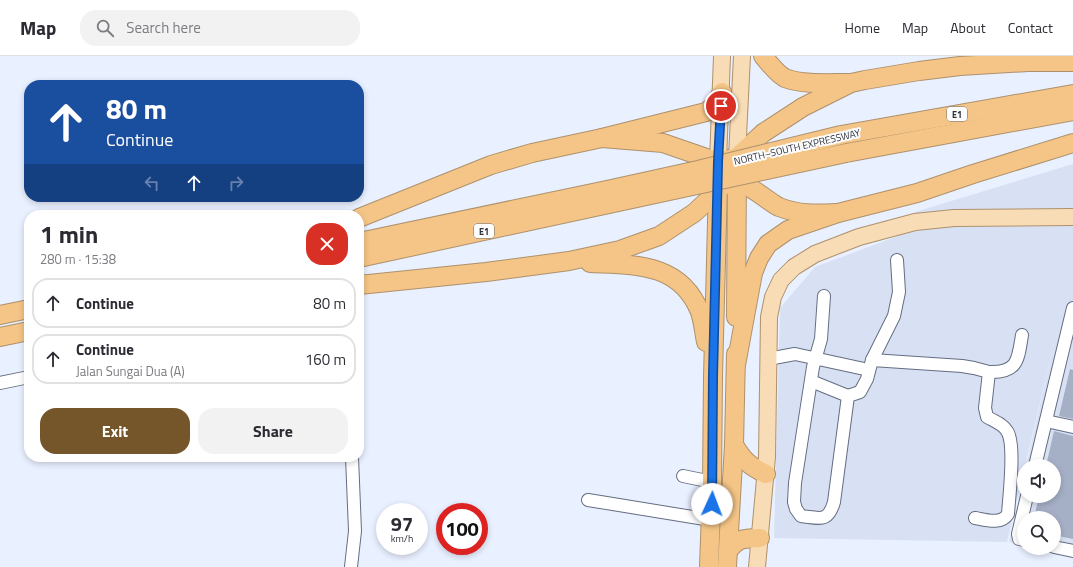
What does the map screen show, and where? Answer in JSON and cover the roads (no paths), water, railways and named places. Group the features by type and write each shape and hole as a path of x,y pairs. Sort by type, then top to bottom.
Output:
{"highway":[{"path":"763,56 770,66 784,78 802,82 850,83 919,71 960,66 1028,62 1073,62"},
{"path":"602,138 663,143 718,162 737,157 763,133 803,106 850,83"},
{"path":"364,216 491,165 532,153 602,138 706,112 716,104 722,92"},
{"name":"NORTH–SOUTH EXPRESSWAY","path":"364,257 608,197 698,170 841,135 1073,94"},
{"name":"NORTH–SOUTH EXPRESSWAY","path":"364,241 1073,111"},
{"path":"736,365 753,273 758,258 768,244 788,230 838,213 917,193 1073,143"},
{"path":"727,559 734,445 736,365 737,157"},
{"path":"709,567 718,162"},
{"path":"364,284 486,272 569,261 620,250 659,236 694,213 706,202 718,187 737,183 747,186 779,206 796,212 808,215 838,213"},
{"path":"569,261 641,266 663,271 684,287 694,300 701,314 713,385"},
{"path":"0,315 24,310"},
{"path":"0,337 24,331"},
{"path":"734,445 742,458 748,464 766,465"},
{"path":"727,559 735,542 741,539 760,538"}],"main road":[{"path":"718,162 722,92 722,56"},
{"path":"737,157 742,56"},
{"path":"757,567 766,465 769,317 773,297 782,280 794,267 815,254 859,238 915,222 954,218 1073,217"}],"street":[{"path":"811,381 848,396 860,392 867,379 870,365 894,316 899,292 897,260"},
{"path":"824,296 821,339 815,358 795,483 794,502 796,509 801,516 820,518 827,516 831,511 834,502 848,396"},
{"path":"1037,459 1073,308"},
{"path":"768,358 795,354 870,365 962,366 989,372 1000,372 1013,367 1019,357 1022,335"},
{"path":"975,518 998,522 1005,519 1008,514 1011,439 1008,431 987,417 985,408 989,372"},
{"path":"0,383 24,379"},
{"path":"1046,421 1073,427"},
{"path":"351,567 355,531 352,462"},
{"path":"683,476 712,482"},
{"path":"588,500 711,520"},
{"path":"1061,548 1073,551"}]}
